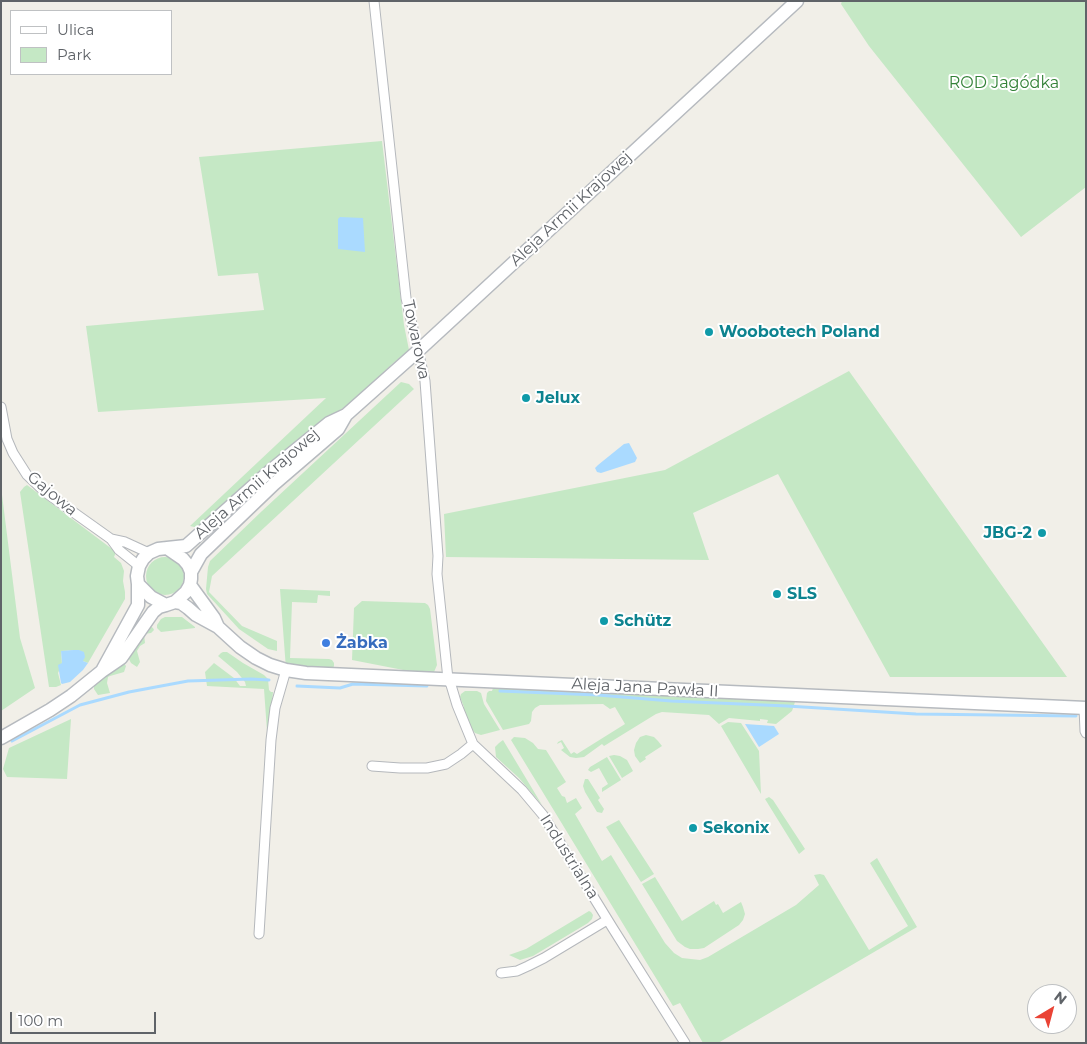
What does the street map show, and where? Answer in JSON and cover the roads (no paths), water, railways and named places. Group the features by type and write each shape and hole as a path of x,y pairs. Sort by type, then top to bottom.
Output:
{"street":[{"name":"Towarowa","path":"374,1 406,298 425,381 438,556 437,574 448,679"},
{"name":"Aleja Armii Krajowej","path":"168,548 186,546 270,471 329,423 346,415 419,350 796,1"},
{"name":"Gajowa","path":"1,407 7,439 27,475 45,492 111,539 119,550 139,566"},
{"name":"Aleja Armii Krajowej","path":"191,572 201,554 274,484 338,429 346,415"},
{"name":"Gajowa","path":"111,539 125,542 149,553"},
{"path":"1,738 72,696 120,658 153,612 186,592 190,586 191,572 183,559 168,548 158,549 149,553 139,566 137,576 138,605 102,671"},
{"path":"138,584 152,597 170,603"},
{"name":"Aleja Jana Pawła II","path":"190,586 214,618 218,627"},
{"name":"Aleja Jana Pawła II","path":"170,603 181,603 196,615 218,627 240,647 270,665 286,670 318,674 1085,708"},
{"path":"259,934 271,740 275,708 286,670"},
{"name":"Industrialna","path":"448,679 473,744 522,790 543,815 685,1043"},
{"path":"1085,708 1086,733"},
{"path":"372,766 428,768 446,764 473,744"},
{"path":"501,973 517,971 528,966 607,920"}],"water":[{"path":"340,217 363,218 365,252 338,249 338,219"},
{"path":"629,443 637,458 635,462 601,473 597,472 595,468 598,465 624,444"},
{"path":"79,650 84,652 85,657 83,661 88,663 70,682 62,684 58,665 62,663 61,651"},
{"path":"745,724 774,726 779,734 759,747"}],"waterway":[{"path":"12,741 80,705 129,692 188,681 269,680"},
{"path":"297,686 340,688 353,684 427,686"},
{"path":"500,691 916,714 1076,716"}],"place":[{"name":"Woobotech Poland","path":"709,332"},
{"name":"Jelux","path":"526,398"},
{"name":"JBG-2","path":"1042,533"},
{"name":"SLS","path":"777,594"},
{"name":"Schütz","path":"604,621"},
{"name":"Żabka","path":"326,643"},
{"name":"Sekonix","path":"693,828"}],"park label":[{"name":"ROD Jagódka","path":"1004,83"}]}
